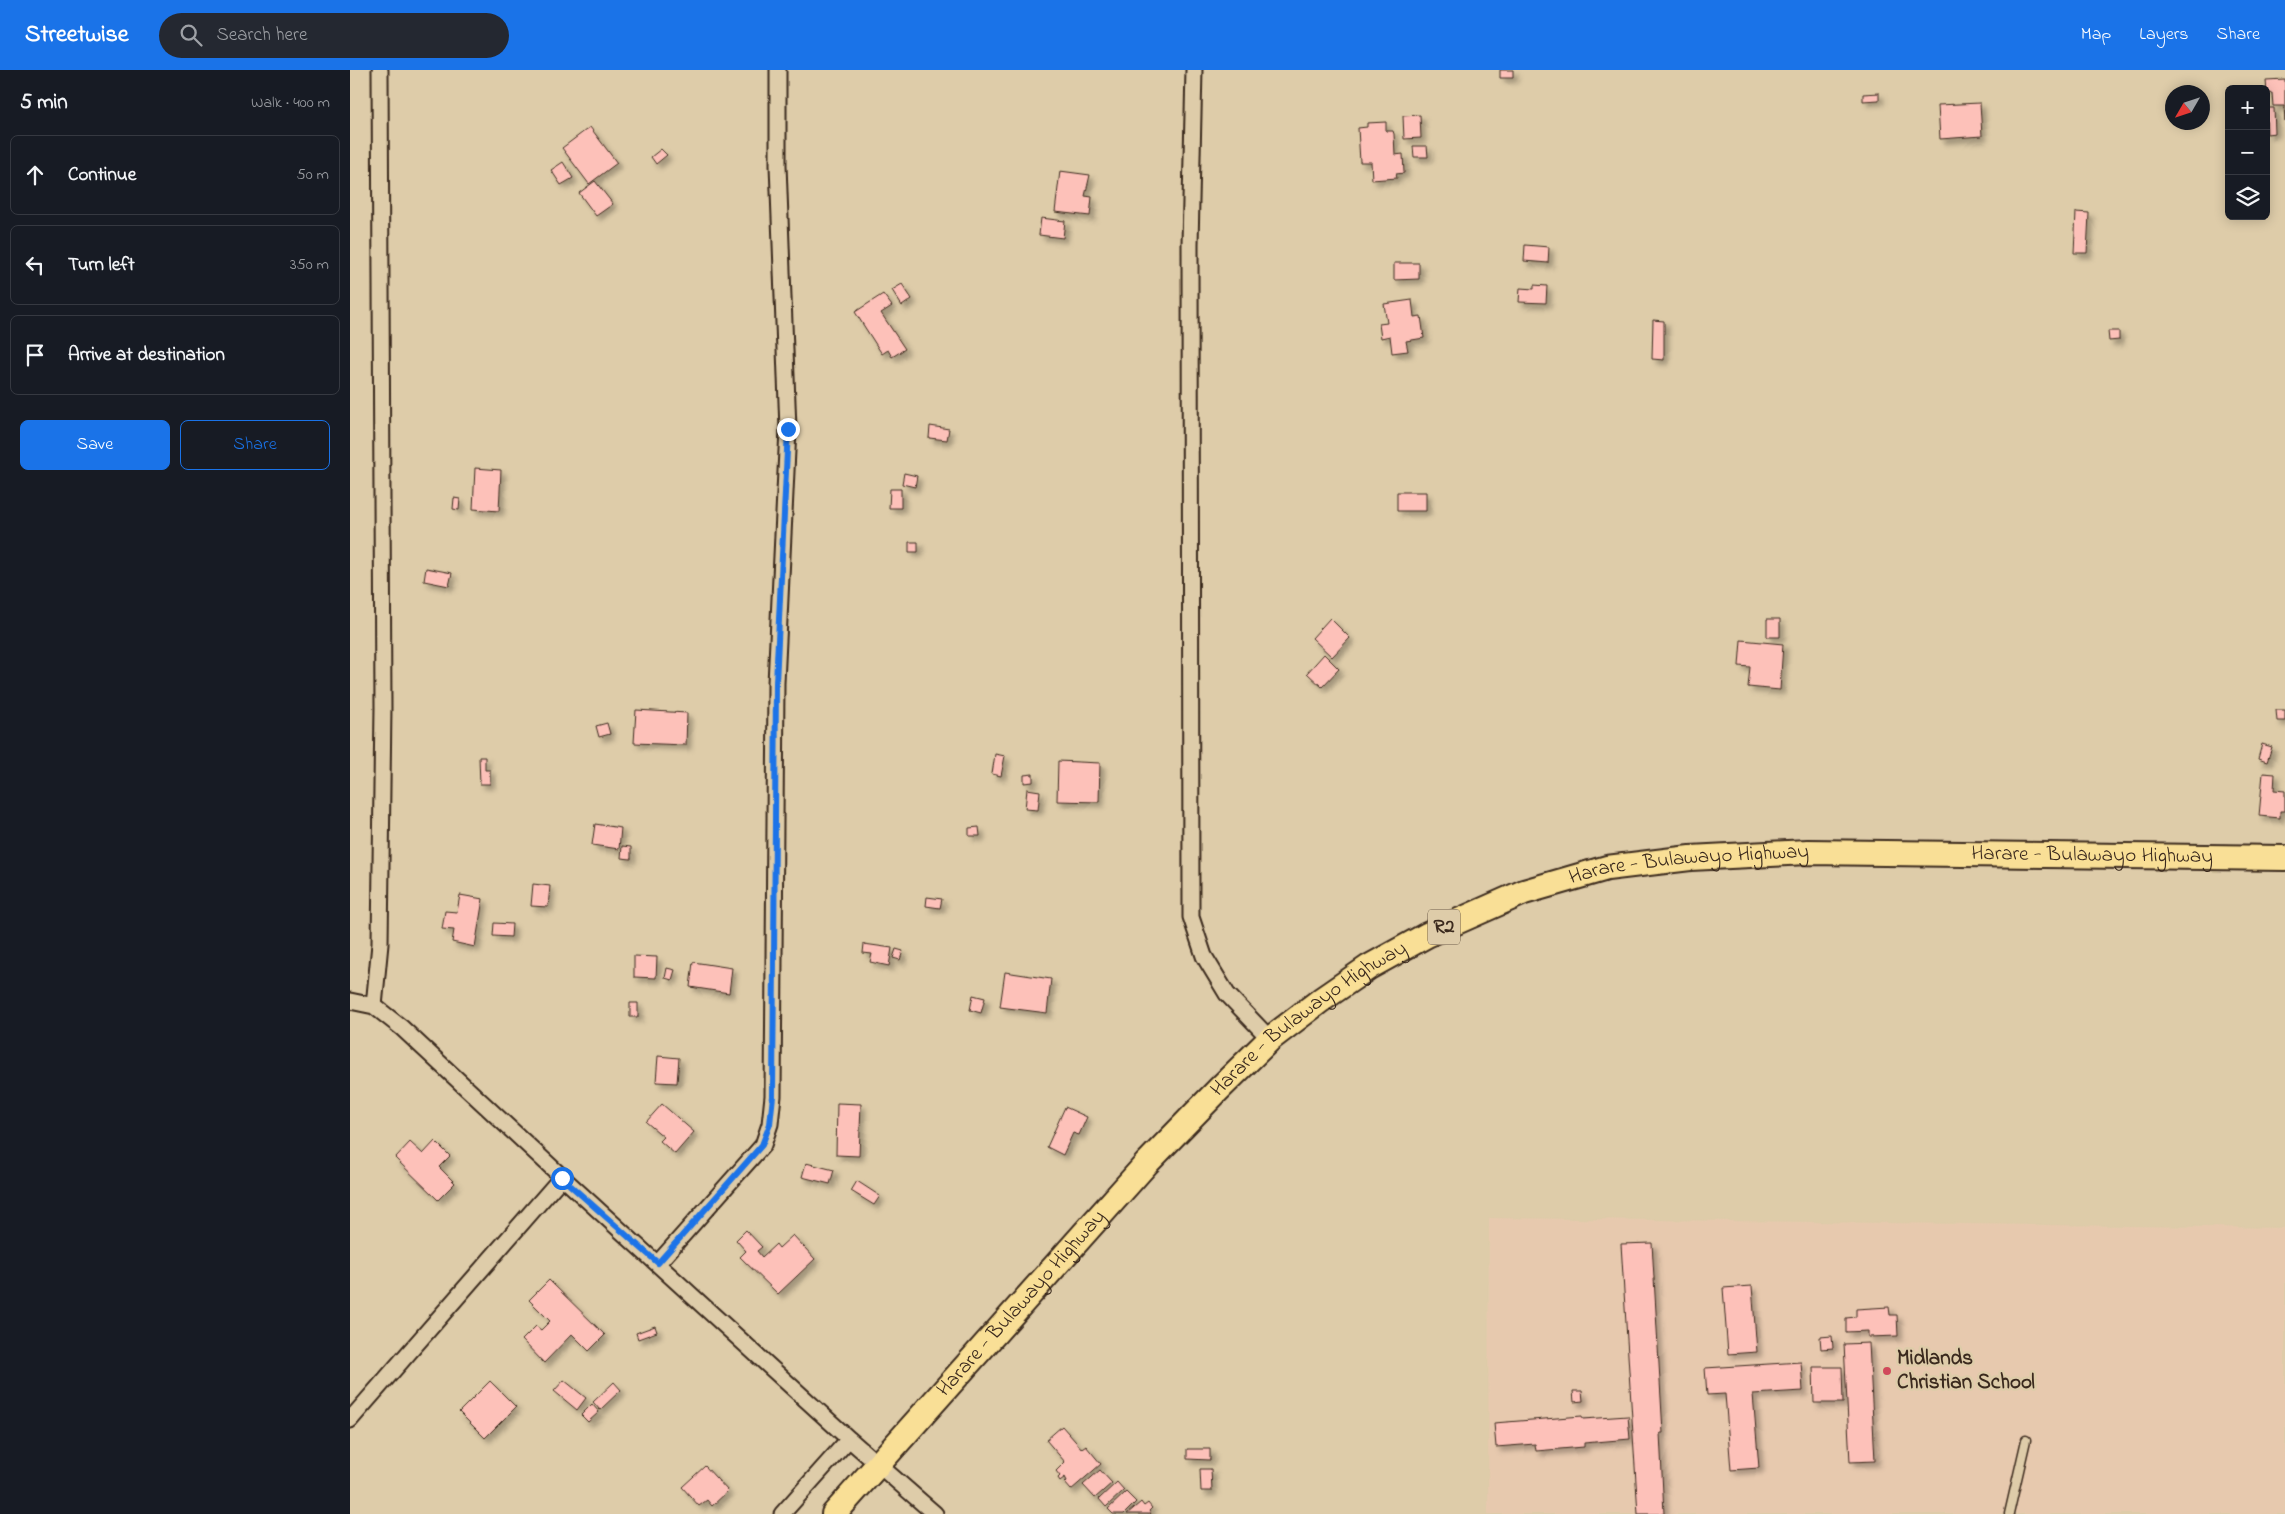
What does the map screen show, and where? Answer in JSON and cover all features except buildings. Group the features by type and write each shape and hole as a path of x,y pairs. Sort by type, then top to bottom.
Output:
{"highway":[{"name":"Harare - Bulawayo Highway","path":"834,1514 1148,1163 1270,1039 1321,1000 1369,968 1427,935 1524,892 1608,868 1690,858 1808,852 2285,858"}],"street":[{"path":"374,1006 380,944 383,707 380,70"},
{"path":"658,1263 762,1145 770,1124 773,1096 776,683 788,429 778,175 778,70"},
{"path":"1194,70 1190,244 1191,917 1204,956 1227,994 1270,1039"},
{"path":"350,1001 374,1006 402,1028 562,1178 658,1263 849,1439 935,1514"},
{"path":"350,1420 562,1178"},
{"path":"782,1514 849,1439"}],"lane":[{"path":"2009,1514 2026,1440"}],"shaded area":[{"name":"Midlands Christian School","path":"1489,1218 2285,1228 2285,1514 1488,1514"}],"place":[{"name":"Midlands Christian School","path":"1887,1371"}],"route":[{"path":"562,1178 658,1263 762,1145 770,1124 773,1096 776,683 788,429"}]}
